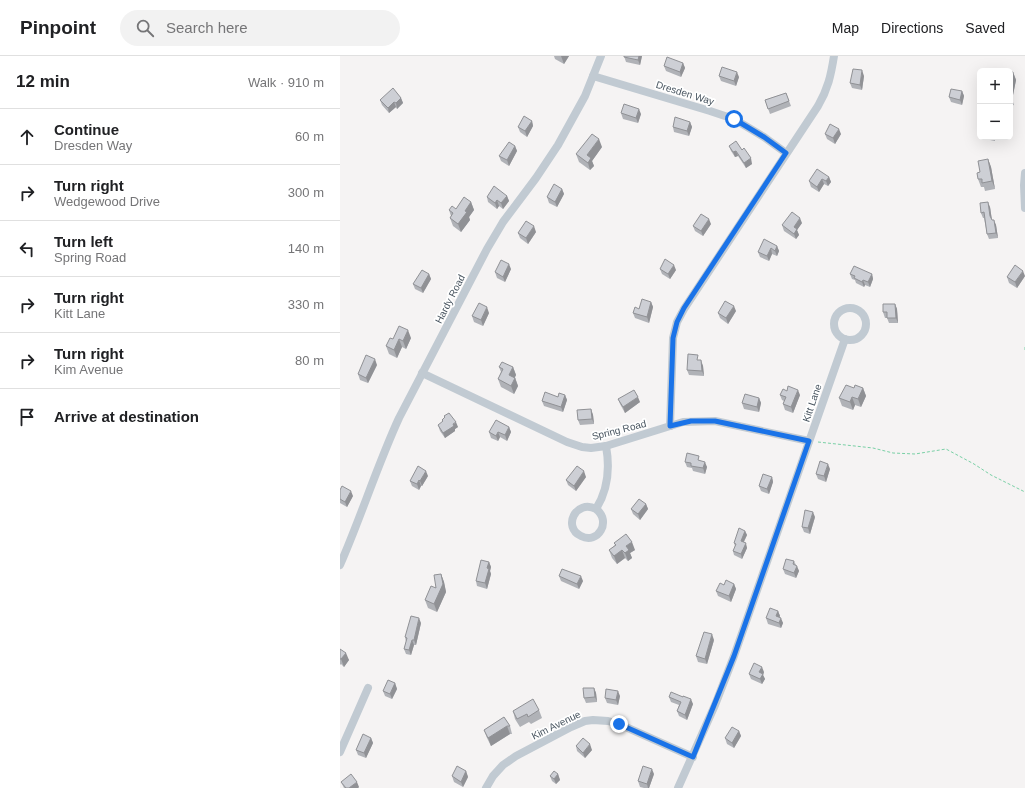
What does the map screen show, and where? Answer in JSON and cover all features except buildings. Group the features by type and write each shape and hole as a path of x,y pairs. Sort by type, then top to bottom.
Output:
{"street":[{"name":"Hardy Road","path":"340,565 357,526 389,440 422,373 487,249 503,222 536,178 558,145 585,96 602,56"},
{"path":"670,426 671,354 677,322 684,308 818,106 826,92 831,77 834,56"},
{"name":"Dresden Way","path":"594,76 734,119 764,137 786,153"},
{"path":"1025,173 1025,208"},
{"name":"Kitt Lane","path":"678,788 693,757 734,656 845,339"},
{"name":"Spring Road","path":"422,373 574,445 591,448 606,446 691,421 715,421 809,441"},
{"path":"596,509 601,499 608,470 606,446"},
{"path":"340,752 368,688"},
{"name":"Kim Avenue","path":"486,788 498,770 511,759 585,721 608,721 619,724 693,757"}],"path":[{"path":"809,441 873,448 893,453 915,454 946,449 991,475 1025,492"}],"route":[{"path":"619,724 693,757 734,656 809,441 715,421 691,421 670,426 671,354 677,322 684,308 786,153 764,137 734,119"}]}
